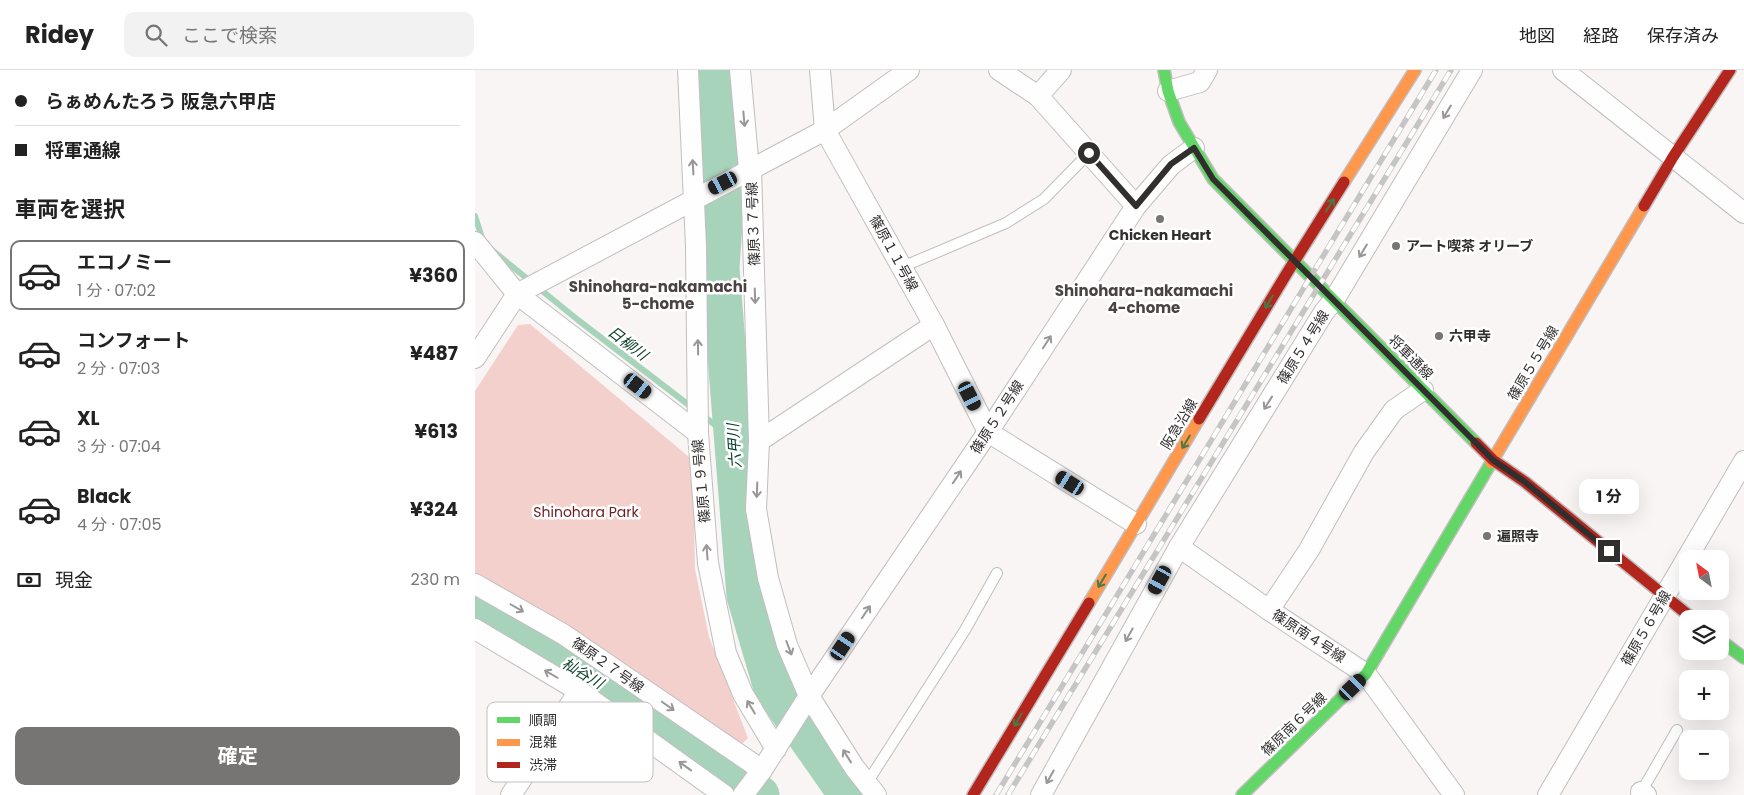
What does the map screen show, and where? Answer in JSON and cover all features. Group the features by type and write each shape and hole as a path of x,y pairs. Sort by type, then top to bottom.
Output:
{"street":[{"path":"688,70 694,198 698,431"},
{"name":"篠原３７号線","path":"740,70 749,169 751,169 759,441"},
{"name":"篠原１１号線","path":"820,70 825,130 934,325 988,432"},
{"path":"475,358 519,293 694,198 825,130 909,70"},
{"path":"999,70 1038,96 1136,206"},
{"path":"1038,96 1061,70"},
{"name":"将軍通線","path":"1164,70 1168,90 1179,122 1213,179 1493,460 1525,482 1682,610"},
{"path":"1168,90 1200,82 1207,70"},
{"name":"阪急沿線","path":"973,795 1295,261 1415,70"},
{"name":"篠原５４号線","path":"1041,795 1179,547 1324,312 1334,300 1472,70"},
{"path":"1563,70 1744,213"},
{"name":"篠原５５号線","path":"1366,674 1673,157 1730,70"},
{"name":"篠原５２号線","path":"776,749 809,696 988,432 1136,206 1171,164 1194,148"},
{"name":"篠原１９号線","path":"475,242 519,293 698,431 708,562 726,652 743,694 776,749"},
{"path":"872,789 854,767 809,696 787,645 768,578 756,509 759,441 934,325"},
{"path":"1269,610 1309,550 1364,452 1394,410 1423,390"},
{"path":"988,432 1136,524"},
{"name":"篠原５６号線","path":"1548,795 1744,461"},
{"name":"篠原南４号線","path":"1179,547 1269,610 1366,674 1453,795"},
{"name":"篠原２７号線","path":"475,584 563,634 761,770"},
{"path":"475,629 579,690 596,702"},
{"path":"1729,647 1744,658"},
{"name":"篠原南６号線","path":"1243,795 1366,674"},
{"path":"571,702 579,690"},
{"path":"653,744 724,795"},
{"path":"743,795 776,749"},
{"path":"511,795 519,782"}],"lane":[{"path":"902,267 1006,223 1044,199 1089,153"},
{"path":"872,789 997,572"},
{"path":"1642,794 1677,730"}],"green space":[{"name":"Shinohara Park","path":"530,324 689,457 693,468 695,569 709,637 748,738 743,743 735,743 574,630 475,573 475,391 518,325"}],"waterway":[{"name":"六甲川","path":"713,70 724,209 720,268 746,596 773,688 848,795"},
{"name":"日柳川","path":"475,216 483,241"},
{"name":"日柳川","path":"492,250 578,320 694,409"},
{"name":"日柳川","path":"702,415 735,440"},
{"name":"杣谷川","path":"475,609 630,702"},
{"name":"杣谷川","path":"653,719 760,795"}],"railway":[{"path":"996,795 1436,70"},
{"path":"1008,795 1451,70"}],"traffic: fast":[{"path":"1164,70 1168,91 1179,122 1213,179 1476,443"},
{"path":"1242,795 1366,674 1491,463"},
{"path":"1729,647 1744,658"}],"traffic: slow":[{"path":"1344,182 1415,70"},
{"path":"1491,463 1644,206"},
{"path":"1089,603 1199,419"}],"traffic: jam":[{"path":"1644,206 1673,157 1730,70"},
{"path":"1199,419 1344,182"},
{"path":"1476,443 1493,460 1525,482 1682,610"},
{"path":"973,795 1089,603"}],"place":[{"name":"Chicken Heart","path":"1160,219"},
{"name":"アート喫茶 オリーブ","path":"1396,246"},
{"name":"六甲寺","path":"1439,336"},
{"name":"遍照寺","path":"1487,536"}],"district":[{"name":"Shinohara-nakamachi 5-chome","path":"658,294"},
{"name":"Shinohara-nakamachi 4-chome","path":"1144,298"}],"route":[{"path":"1089,153 1136,206 1171,164 1194,148 1213,179 1493,460 1525,482 1609,551"}]}
